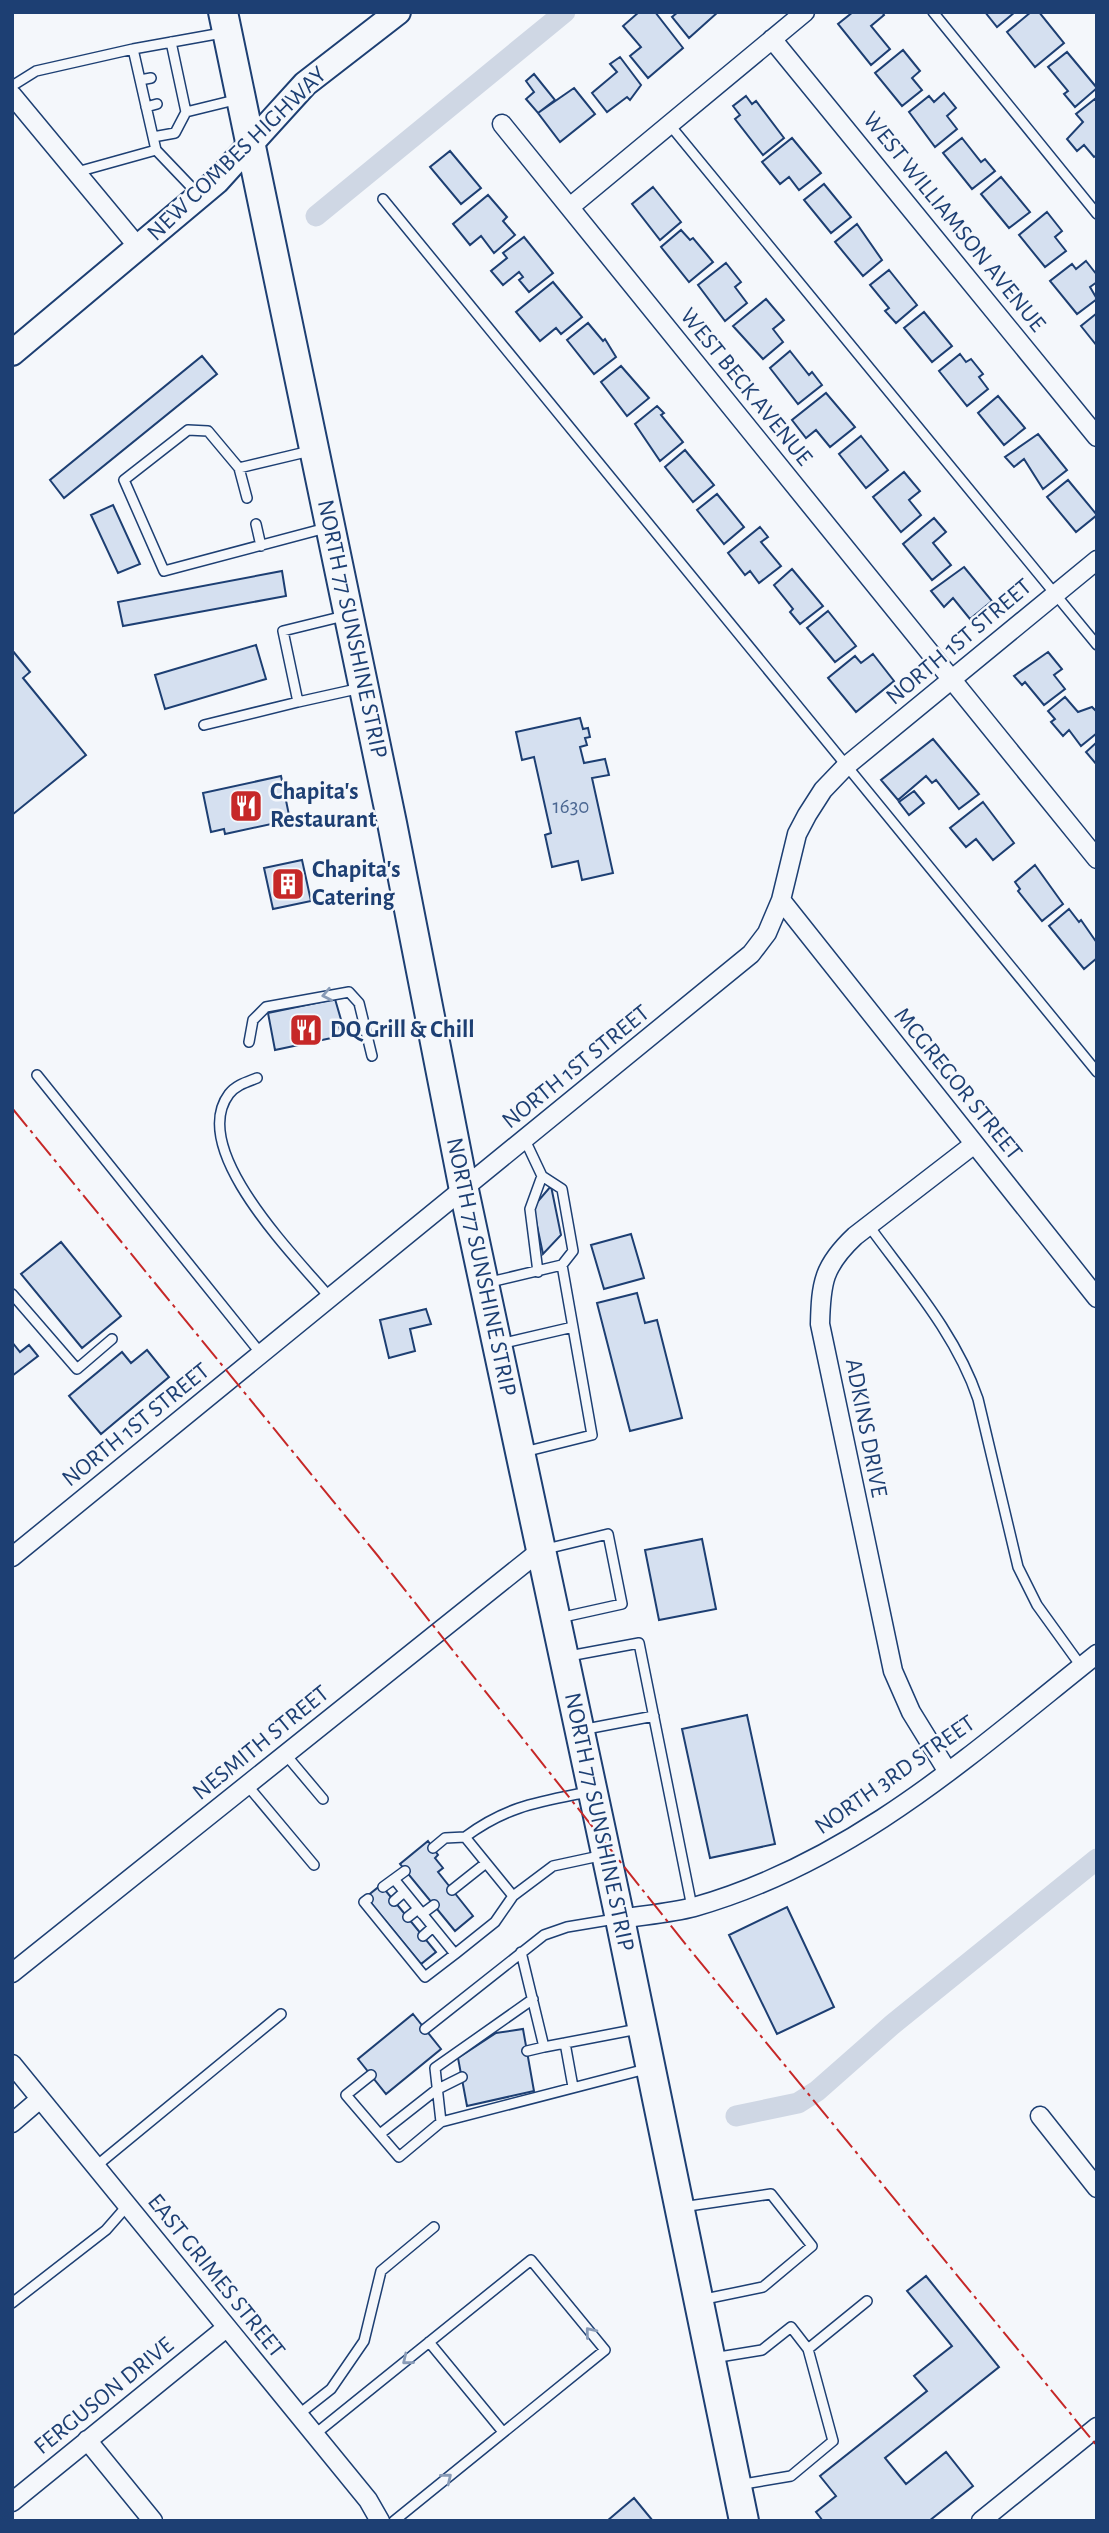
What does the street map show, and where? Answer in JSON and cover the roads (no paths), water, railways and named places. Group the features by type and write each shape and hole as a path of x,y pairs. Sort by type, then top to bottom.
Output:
{"main road":[{"name":"NORTH 77 SUNSHINE STRIP","path":"225,22 364,687 464,1190 607,1855 744,2521"}],"street":[{"name":"NEW COMBES HIGHWAY","path":"12,353 200,196 305,84 398,12"},
{"path":"570,207 805,12"},
{"name":"WEST WILLIAMSON AVENUE","path":"772,39 1097,436"},
{"path":"12,95 139,248"},
{"name":"WEST BECK AVENUE","path":"502,124 1097,859"},
{"name":"NORTH 1ST STREET","path":"12,1557 751,954 767,933 781,900 797,834 823,790 845,767 1097,560"},
{"name":"MCGREGOR STREET","path":"781,900 1097,1298"},
{"name":"ADKINS DRIVE","path":"948,1772 911,1712 893,1671 820,1324 821,1282 841,1250 973,1145"},
{"name":"NESMITH STREET","path":"12,1973 541,1550"},
{"name":"NORTH 3RD STREET","path":"620,1919 692,1907 758,1885 818,1859 885,1818 948,1772 1097,1654"},
{"name":"EAST GRIMES STREET","path":"12,2064 368,2500 380,2521"},
{"path":"12,2123 40,2099"},
{"path":"1040,2116 1097,2188"},
{"name":"FERGUSON DRIVE","path":"12,2502 226,2328"},
{"path":"981,2521 1097,2427"},
{"path":"87,2440 153,2521"}],"lane":[{"path":"933,12 1097,214"},
{"path":"12,86 36,71 172,42 225,22"},
{"path":"172,42 174,75 186,112"},
{"path":"133,49 156,150 200,196"},
{"path":"140,80 151,78"},
{"path":"153,137 175,133 186,112 242,98"},
{"path":"146,107 157,104"},
{"path":"669,124 1097,645"},
{"path":"77,173 156,150"},
{"path":"383,199 1097,1072"},
{"path":"247,498 239,468 208,431 188,430 124,480 164,571 331,527"},
{"path":"239,468 315,449"},
{"path":"256,524 261,546"},
{"path":"298,702 283,631 349,614"},
{"path":"204,726 364,687"},
{"path":"249,1042 253,1020 266,1007 349,992 359,1003 372,1056"},
{"path":"37,1075 262,1355"},
{"path":"257,1078 236,1087 223,1108 222,1141 227,1161 243,1192 331,1298"},
{"path":"484,1284 562,1265 573,1251 562,1216 562,1189 542,1176 525,1140"},
{"path":"538,1272 530,1209 542,1176"},
{"path":"869,1226 931,1310 969,1372 978,1399 1018,1567 1037,1605 1082,1666"},
{"path":"520,1453 592,1435 562,1265"},
{"path":"12,1294 77,1369 112,1339"},
{"path":"497,1345 573,1327"},
{"path":"541,1550 608,1534 622,1604 556,1619"},
{"path":"564,1657 639,1643 692,1907"},
{"path":"580,1730 654,1716"},
{"path":"286,1755 323,1799"},
{"path":"247,1785 314,1866"},
{"path":"433,1848 445,1838 465,1837 494,1816 540,1801 593,1791"},
{"path":"465,1837 513,1896"},
{"path":"368,1899 364,1902 391,1931 425,1978 495,1922 513,1896 553,1866 607,1855"},
{"path":"452,1890 485,1863"},
{"path":"383,1887 405,1871"},
{"path":"394,1879 455,1954"},
{"path":"394,1900 404,1892"},
{"path":"408,1917 433,1905"},
{"path":"425,2029 544,1936 567,1927 620,1919"},
{"path":"423,1936 433,1927"},
{"path":"521,1952 544,2047"},
{"path":"441,2122 435,2068 533,1999"},
{"path":"95,2166 281,2014"},
{"path":"527,2051 643,2028"},
{"path":"565,2043 573,2087"},
{"path":"371,2074 346,2095 399,2157 441,2122 651,2068"},
{"path":"380,2134 436,2090 462,2077"},
{"path":"680,2207 771,2194 812,2246 762,2287 699,2301"},
{"path":"12,2303 106,2230 127,2206"},
{"path":"298,2415 331,2389 364,2341 381,2271 433,2227"},
{"path":"314,2435 531,2260 605,2350 394,2521"},
{"path":"808,2349 867,2301"},
{"path":"711,2359 762,2350 791,2327 808,2349 833,2441 791,2476 737,2485"},
{"path":"429,2342 503,2432"}],"waterway":[{"path":"316,216 565,12"},
{"path":"736,2116 798,2103 817,2091 893,2024 1097,1859"}],"place":[{"name":"Chapita's Restaurant","path":"246,806"},
{"name":"Chapita's Catering","path":"288,884"},
{"name":"DQ Grill & Chill","path":"306,1030"}]}
